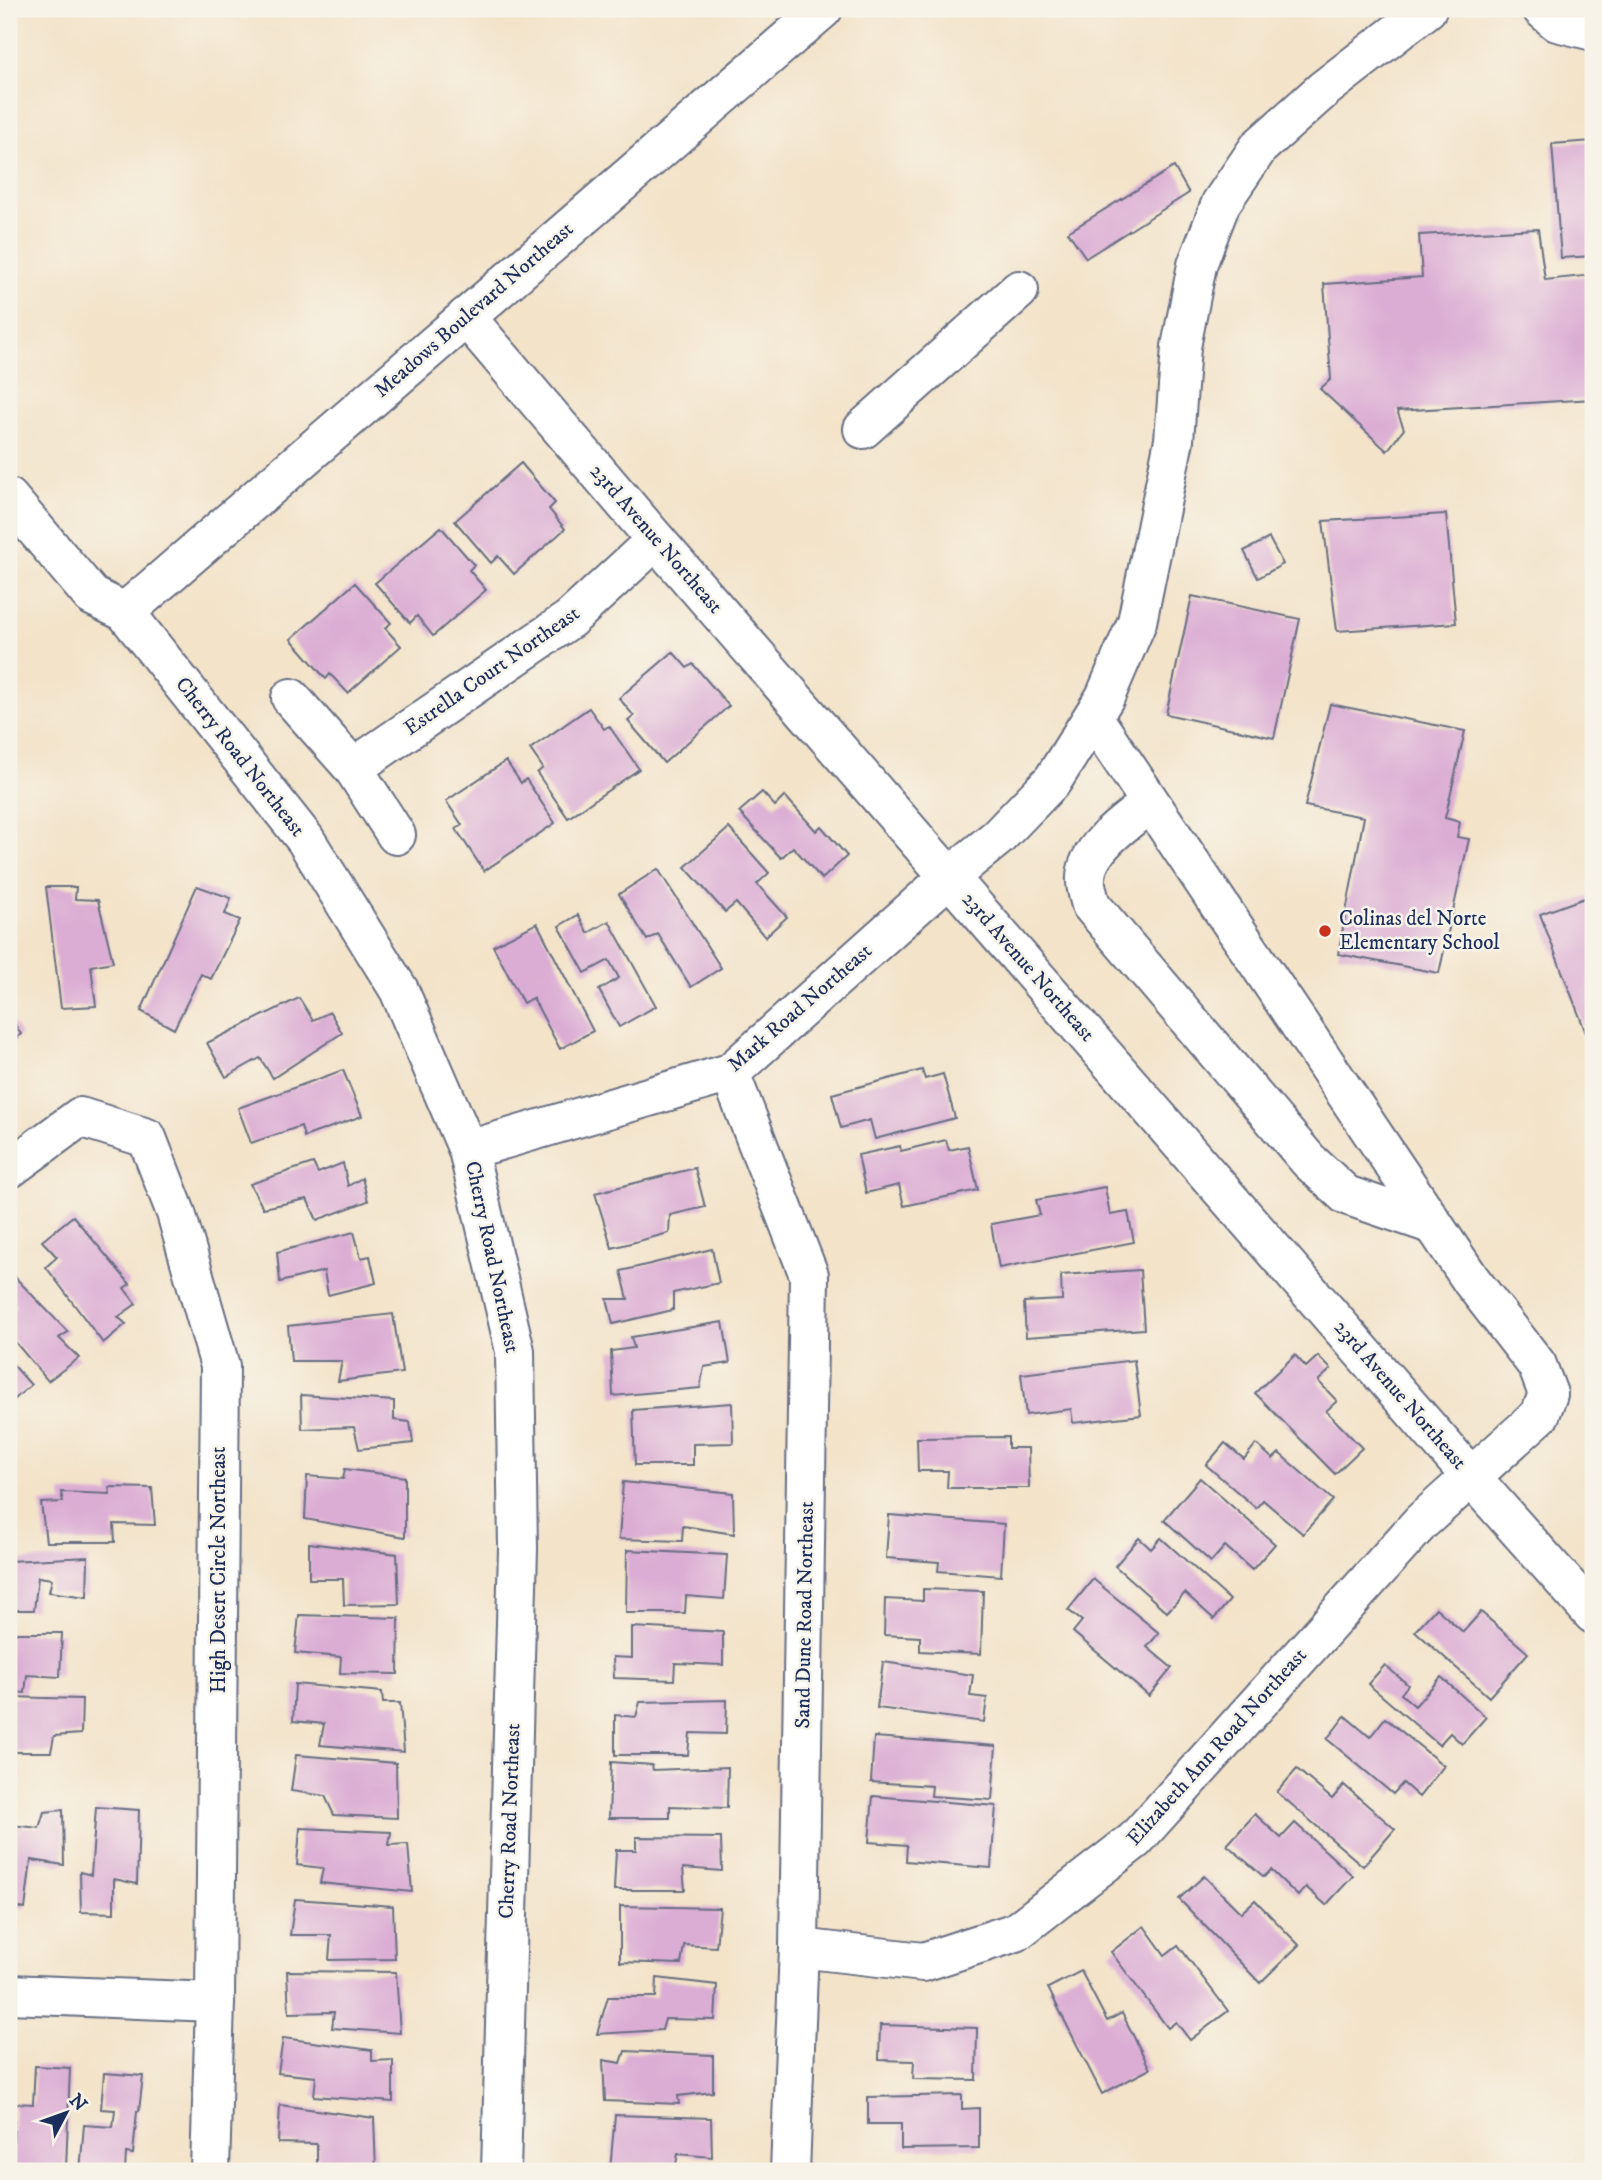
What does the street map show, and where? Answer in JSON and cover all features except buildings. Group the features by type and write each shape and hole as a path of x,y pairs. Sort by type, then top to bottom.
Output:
{"street":[{"name":"Meadows Boulevard Northeast","path":"125,611 822,9"},
{"name":"Mark Road Northeast","path":"468,1150 730,1073 950,876 998,837 1053,780 1105,698 1137,622 1174,440 1181,347 1197,265 1221,203 1259,147 1324,89 1427,9"},
{"path":"1542,9 1557,22 1593,31"},
{"path":"863,429 1019,290"},
{"name":"23rd Avenue Northeast","path":"466,317 656,540 1593,1614"},
{"name":"Cherry Road Northeast","path":"9,498 92,596 125,611 305,839 400,990 468,1150 515,1351 518,1549 500,2171"},
{"name":"Estrella Court Northeast","path":"353,768 570,619 656,540"},
{"path":"291,698 353,768 396,835"},
{"name":"Elizabeth Ann Road Northeast","path":"799,1948 923,1962 1016,1932 1135,1840 1421,1522 1540,1415 1548,1395 1537,1365 1471,1280 1093,717"},
{"path":"1150,803 1113,833 1096,852 1085,876 1091,905 1309,1161 1346,1195 1434,1224"},
{"name":"Sand Dune Road Northeast","path":"730,1073 809,1275 799,1948 790,2171"},
{"name":"High Desert Circle Northeast","path":"9,1169 80,1117 147,1138 176,1213 220,1366 215,2002 210,2171"},
{"path":"9,1994 215,2002"}],"place":[{"name":"Colinas del Norte Elementary School","path":"1325,931"}]}
